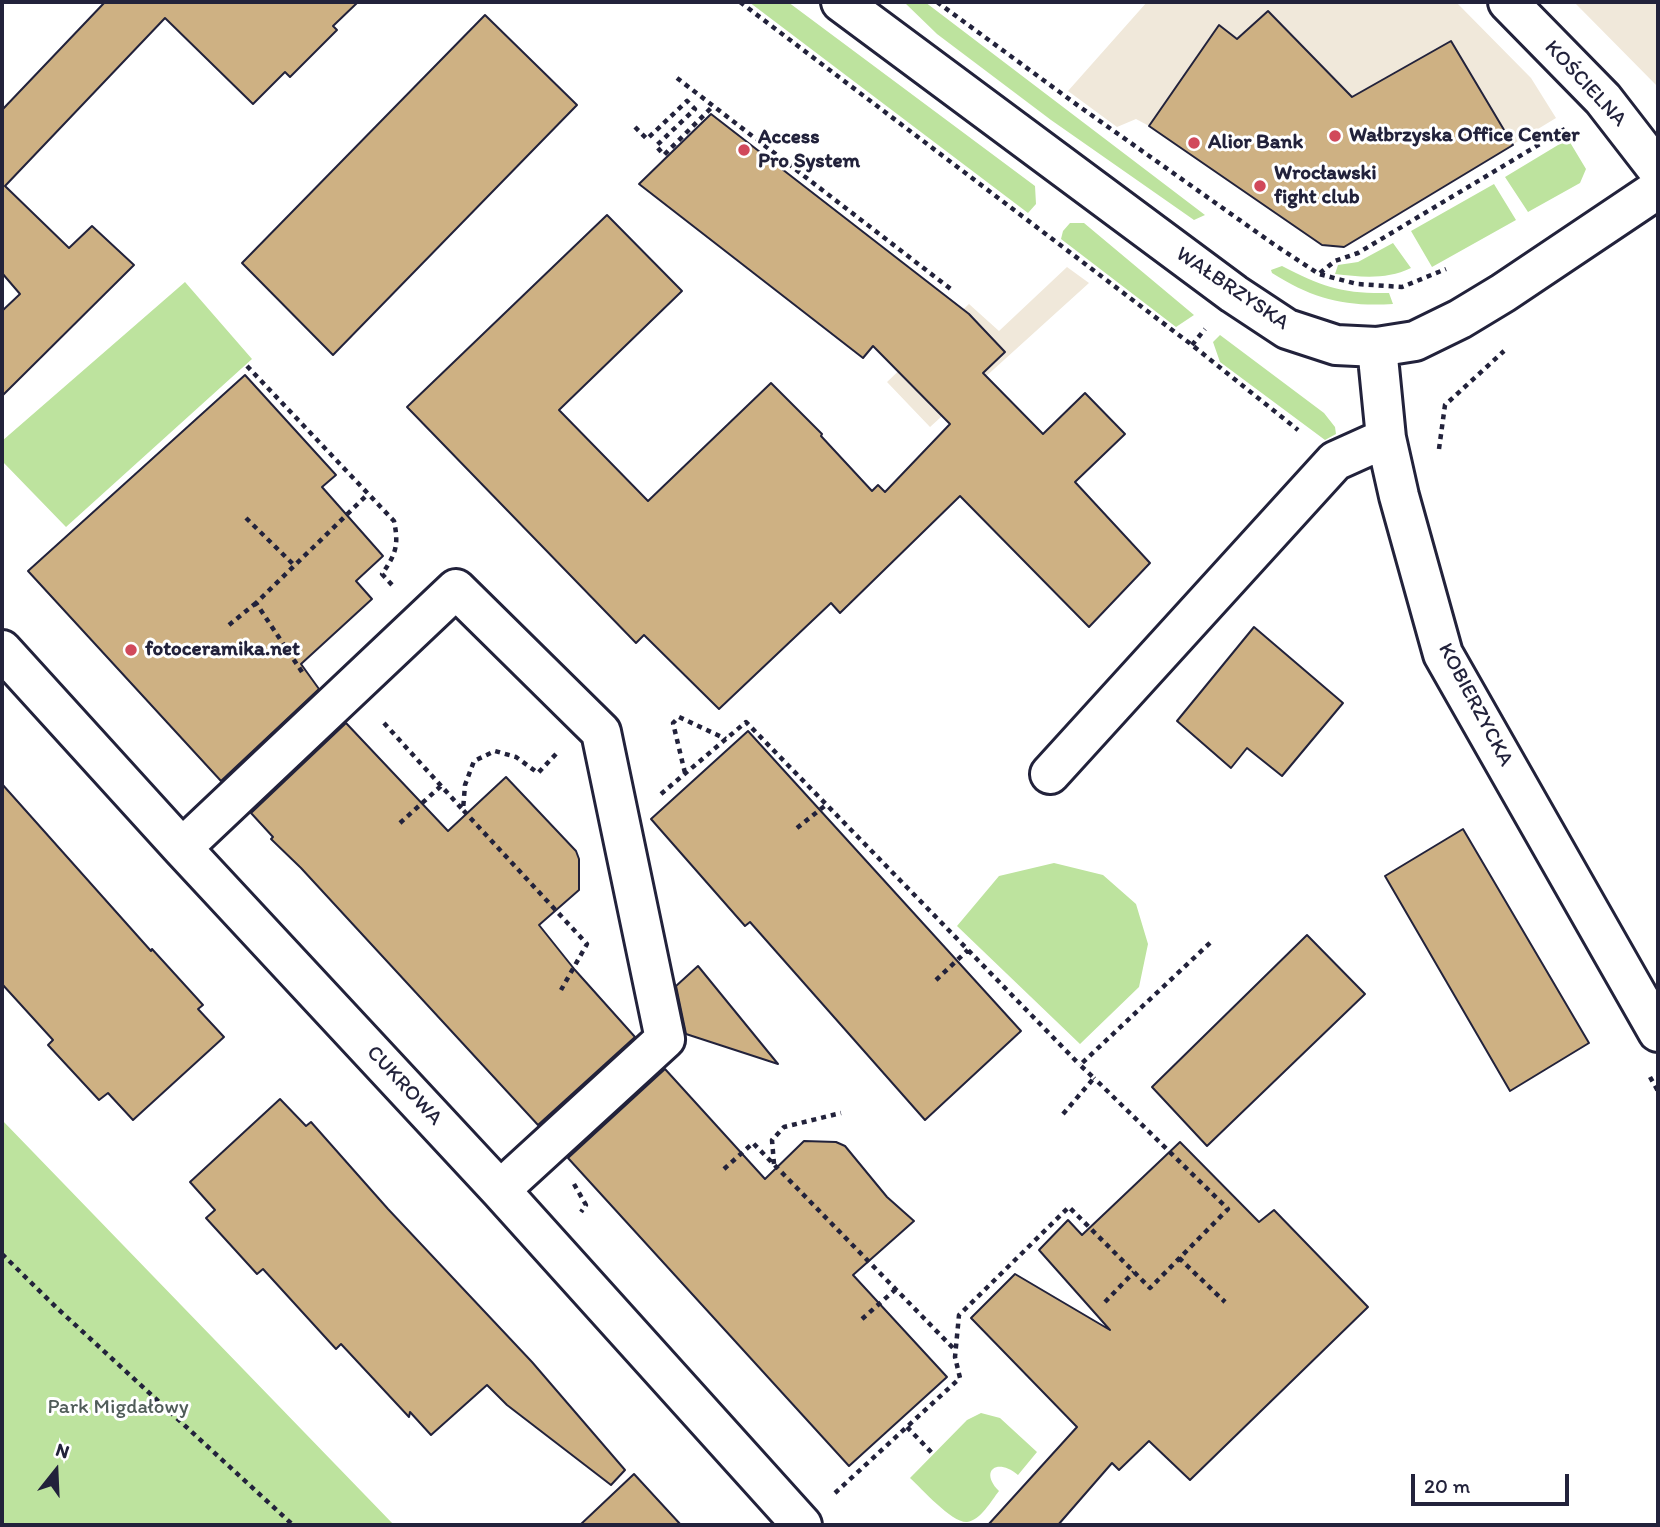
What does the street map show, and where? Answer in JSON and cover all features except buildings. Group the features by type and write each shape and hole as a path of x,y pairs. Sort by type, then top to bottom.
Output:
{"street":[{"name":"WAŁBRZYSKA","path":"841,2 1197,268 1287,329 1336,345 1377,347 1415,341 1460,319 1542,268 1658,189"},
{"name":"KOŚCIELNA","path":"1507,2 1603,99 1658,170"},
{"name":"KOBIERZYCKA","path":"1377,347 1386,438 1399,496 1443,654 1658,1032"},
{"path":"1050,774 1335,461 1386,438"},
{"path":"182,848 456,589 589,720 601,733 665,1040 500,1190"},
{"name":"CUKROWA","path":"2,650 500,1190 802,1525"}],"path":[{"path":"740,2 1192,345 1335,461"},
{"path":"937,2 1091,115 1319,274 1357,284 1402,287 1450,267"},
{"path":"677,78 952,290"},
{"path":"635,127 647,139 687,101 695,109 656,146 664,155 713,106"},
{"path":"1319,274 1335,261 1359,253 1562,130 1574,126"},
{"path":"1439,450 1445,405 1493,359 1515,344"},
{"path":"247,366 394,521 397,539 393,559 382,573 424,620"},
{"path":"229,625 256,603 368,495"},
{"path":"246,518 295,566"},
{"path":"256,603 304,676 304,681"},
{"path":"685,773 673,723 679,717 726,739"},
{"path":"379,718 587,944 561,990"},
{"path":"463,810 465,785 474,761 495,751 516,758 538,773 589,720"},
{"path":"621,828 746,722 1080,1065 1228,1209 1150,1287 1069,1207 959,1315 956,1351 960,1378 802,1525"},
{"path":"400,823 441,786"},
{"path":"797,828 827,804"},
{"path":"1080,1065 1213,940"},
{"path":"936,980 968,950"},
{"path":"1063,1114 1094,1078"},
{"path":"775,1164 772,1140 784,1127 841,1113"},
{"path":"724,1169 753,1143 956,1351"},
{"path":"2,1254 293,1525"},
{"path":"1179,1258 1225,1302"},
{"path":"1105,1302 1134,1272"},
{"path":"862,1319 896,1289"},
{"path":"907,1427 933,1454"}],"shaded area":[{"name":"Wałbrzyska Office Center","path":"1147,2 1456,2 1531,78 1556,118 1344,247 1322,245 1149,126 1136,119 1117,127 1068,91"},
{"path":"1574,2 1658,2 1658,87"},
{"path":"1067,267 1089,283 930,427 887,382 969,304 999,331"}],"green space":[{"path":"749,2 788,2 1035,186 1036,204 1028,213"},
{"path":"904,2 925,2 1205,215 1194,220 1051,120 937,34"},
{"path":"1568,139 1586,169 1580,183 1528,212 1505,177"},
{"path":"1494,184 1516,220 1432,267 1411,231"},
{"path":"1070,223 1084,223 1194,315 1176,327 1061,239 1063,231"},
{"path":"1393,243 1411,268 1383,276 1335,274 1338,265 1358,262"},
{"path":"1282,266 1334,288 1389,293 1393,304 1360,304 1316,295 1272,273 1271,270"},
{"path":"185,282 252,359 66,527 2,461 2,441"},
{"path":"1220,335 1324,413 1335,427 1336,434 1325,440 1220,362 1213,342"},
{"path":"1054,863 1103,875 1136,904 1148,944 1139,987 1080,1044 957,926 999,876"},
{"name":"Park Migdałowy","path":"2,1120 394,1525 2,1525"},
{"path":"981,1413 1000,1418 1037,1452 1018,1475 1003,1467 993,1469 991,1478 999,1491 981,1514 967,1522 953,1517 910,1478 967,1420"}],"place":[{"name":"Wałbrzyska Office Center","path":"1335,136"},
{"name":"Alior Bank","path":"1194,143"},
{"name":"Access Pro System","path":"744,150"},
{"name":"Wrocławski fight club","path":"1260,186"},
{"name":"fotoceramika.net","path":"131,650"}]}
